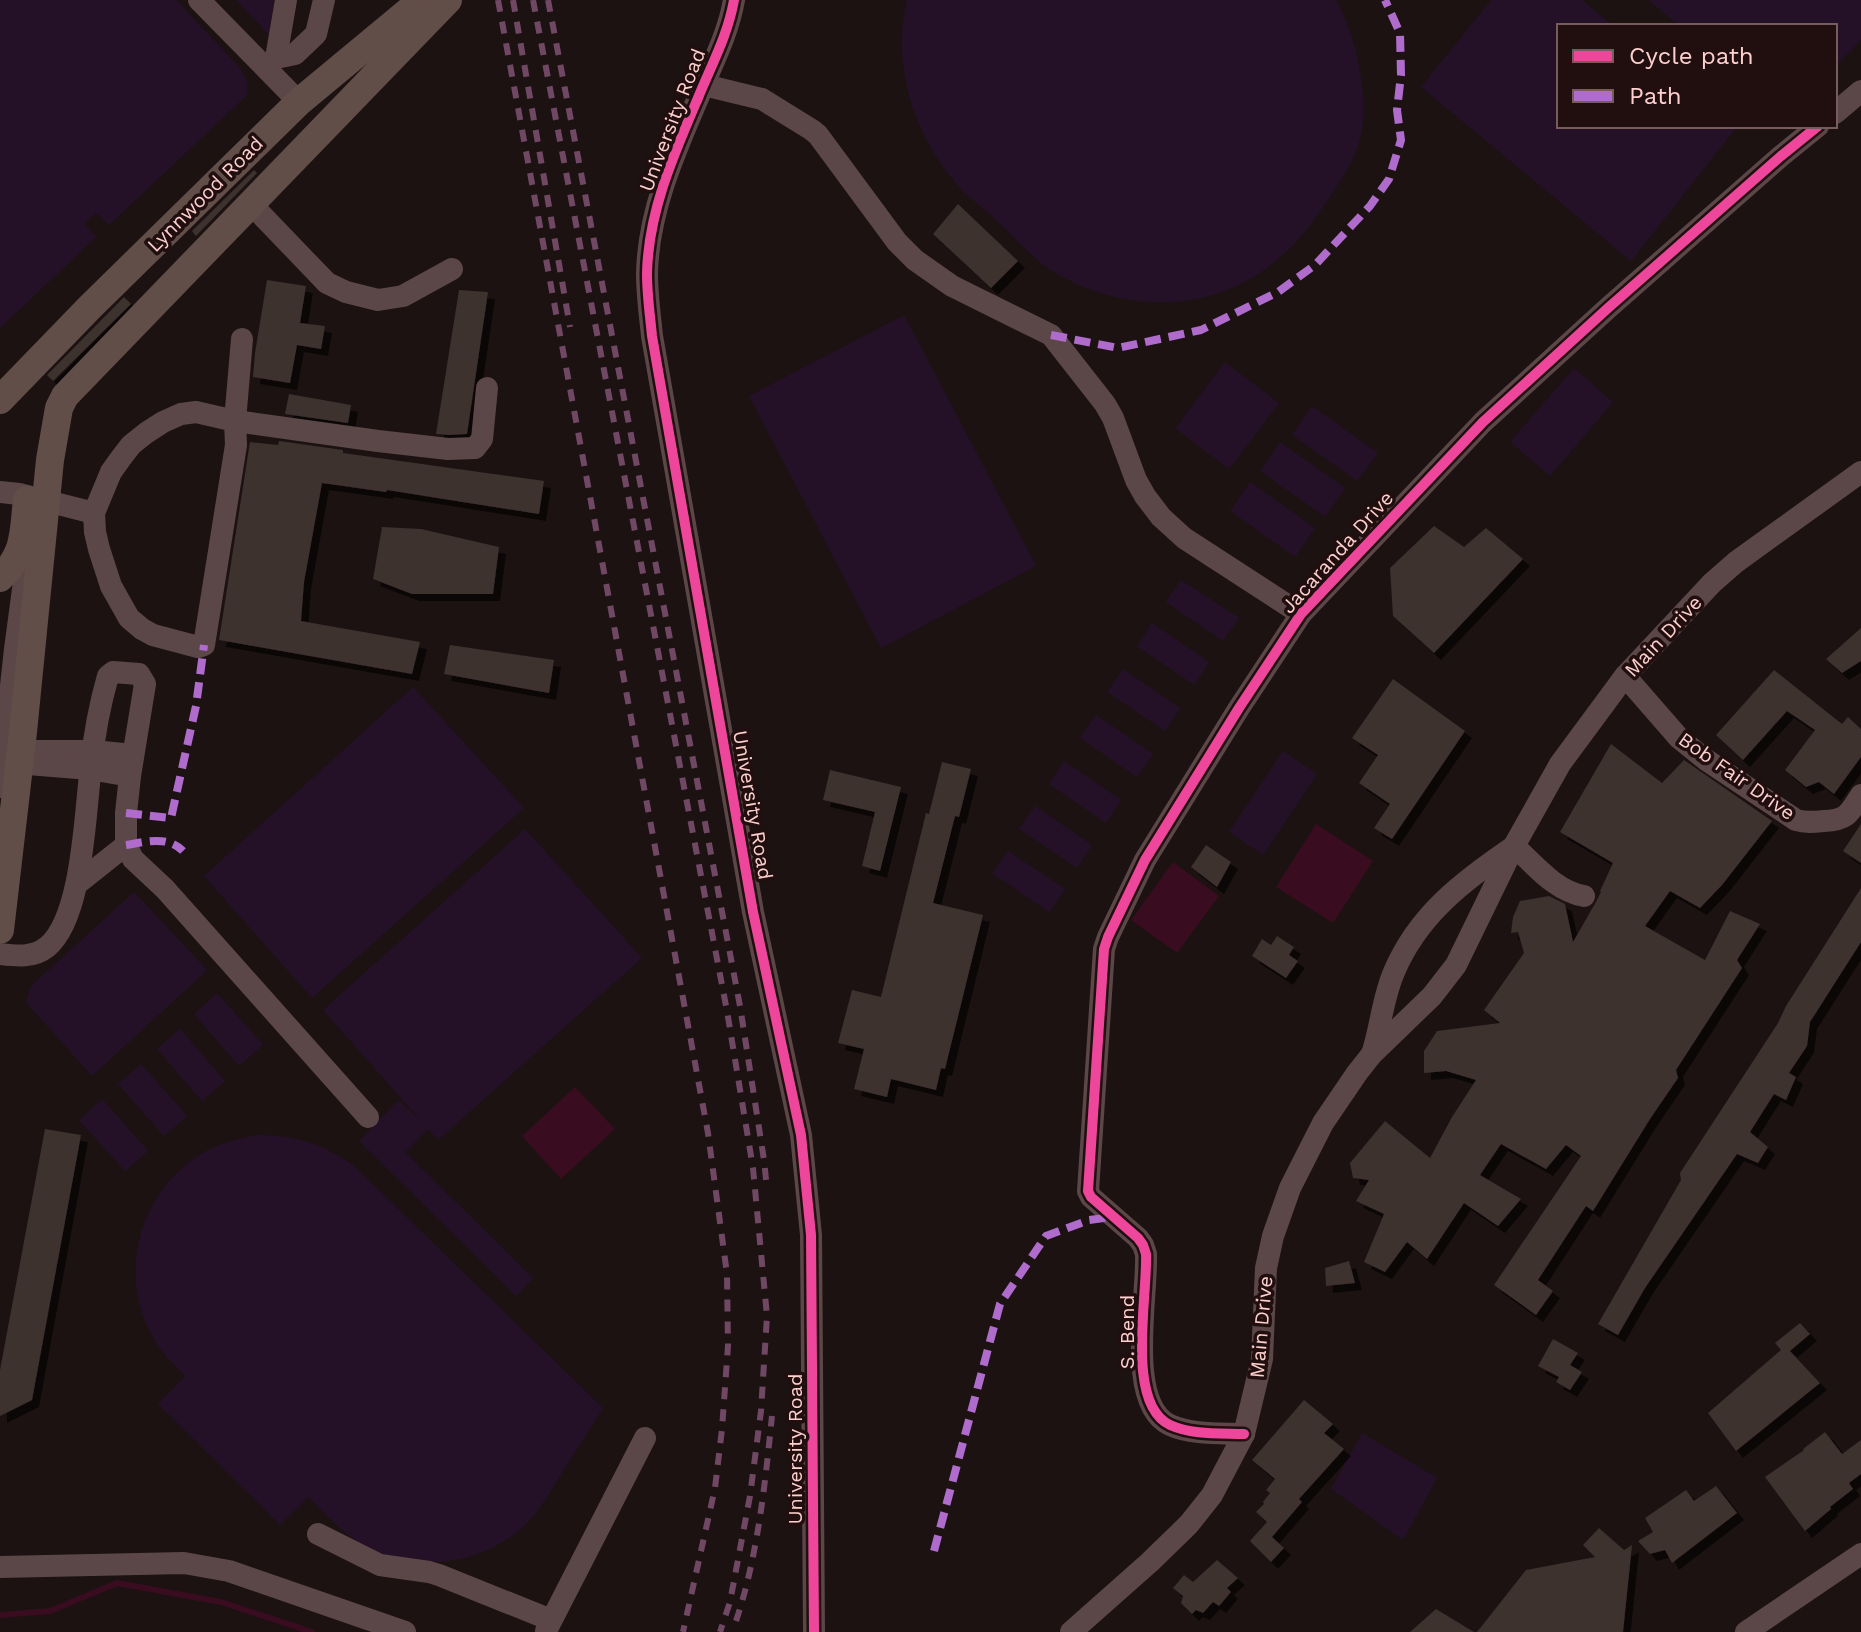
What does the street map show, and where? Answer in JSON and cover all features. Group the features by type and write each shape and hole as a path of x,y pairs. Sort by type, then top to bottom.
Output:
{"main road":[{"name":"Lynnwood Road","path":"2,397 299,102 422,0"},
{"name":"Lynnwood Road","path":"0,930 17,746 27,497 65,393 448,0"},
{"path":"0,578 16,560 21,548 27,497"}],"street":[{"path":"199,0 271,63 299,102"},
{"path":"271,63 286,0"},
{"path":"271,63 295,54 316,34 324,0"},
{"name":"University Road","path":"734,0 724,39 672,161 656,214 648,260 647,297 753,912 801,1135 811,1235 814,1632"},
{"path":"704,85 762,99 812,130 897,242 915,260 952,286 1051,335 1105,404 1136,480 1161,517 1184,538 1301,614"},
{"path":"1837,111 1861,91"},
{"name":"Jacaranda Drive","path":"1112,1217 1091,1197 1087,1186 1106,944 1145,860 1239,708 1301,614 1483,422 1608,308 1816,128"},
{"path":"251,204 327,283 346,292 378,300 403,296 452,269"},
{"path":"242,339 235,421 236,445 204,645 198,647 153,635 129,618 103,565 94,513 111,472 131,445 163,422 181,414 196,412 235,421 390,443 448,449 475,448 482,439 487,388"},
{"name":"Main Drive","path":"1071,1632 1189,1524 1212,1495 1244,1434 1262,1359 1266,1268 1273,1236 1290,1188 1323,1123 1372,1054 1432,996 1456,965 1514,846 1560,764 1625,676 1712,583 1736,562 1861,472"},
{"path":"27,497 94,513"},
{"path":"0,954 31,955 48,946 65,921 77,884 91,760 106,682 113,672 139,674 145,684 126,813 126,845 133,859 165,889 368,1117"},
{"name":"Bob Fair Drive","path":"1625,676 1679,738 1796,820 1838,821 1851,811 1861,795"},
{"path":"0,787 17,746 131,766"},
{"path":"77,884 126,845"},
{"path":"1514,846 1558,886 1584,896"},
{"name":"Main Drive","path":"1372,1054 1393,972 1418,928 1436,906 1471,876 1514,846"},
{"name":"S. Bend","path":"1112,1217 1138,1238 1146,1254 1141,1331 1145,1387 1152,1411 1167,1424 1183,1430 1244,1434"},
{"path":"318,1534 380,1565 439,1575 548,1626 645,1438"},
{"path":"1746,1632 1861,1554"},
{"path":"0,1567 184,1563 229,1571 405,1632"}],"shaded area":[{"path":"0,0 176,0 239,67 247,89 246,96 109,225 96,213 84,224 96,237 0,328"},
{"path":"236,0 274,0 269,35"},
{"path":"907,0 1336,0 1354,45 1361,80 1363,114 1358,145 1344,175 1309,226 1286,252 1252,277 1225,291 1196,299 1138,301 1108,295 1080,285 1045,266 963,191 940,162 917,119 904,72 903,24"},
{"path":"1491,0 1582,0 1611,24 1557,24 1557,128 1736,128 1631,261 1421,87"},
{"path":"1648,0 1861,0 1861,40 1837,64 1837,24 1678,24"},
{"path":"904,315 1036,566 881,648 749,396"},
{"path":"1225,362 1279,403 1229,469 1175,428"},
{"path":"1574,368 1613,402 1550,476 1510,442"},
{"path":"1312,406 1378,453 1357,481 1292,435"},
{"path":"1280,442 1345,488 1325,517 1260,471"},
{"path":"1250,482 1315,528 1295,557 1230,511"},
{"path":"1181,580 1239,618 1223,641 1166,602"},
{"path":"1152,623 1209,662 1194,685 1137,646"},
{"path":"1123,669 1180,708 1165,731 1107,692"},
{"path":"413,687 524,808 312,998 204,876"},
{"path":"1096,715 1153,754 1137,777 1080,738"},
{"path":"1283,751 1317,774 1263,855 1229,832"},
{"path":"1064,761 1121,800 1106,823 1049,784"},
{"path":"1035,806 1092,845 1077,868 1019,829"},
{"path":"1316,824 1373,861 1333,923 1276,887"},
{"path":"525,829 642,958 438,1140 428,1129 405,1152 533,1278 516,1296 359,1141 398,1100 422,1122 323,1010"},
{"path":"1008,851 1065,889 1049,912 992,873"},
{"path":"1173,862 1219,896 1177,953 1131,920"},
{"path":"134,892 207,970 92,1076 26,1002 30,987"},
{"path":"217,993 263,1045 239,1066 194,1014"},
{"path":"180,1029 225,1081 202,1101 157,1049"},
{"path":"141,1064 187,1116 164,1136 118,1084"},
{"path":"575,1087 615,1129 561,1179 522,1136"},
{"path":"102,1099 148,1151 125,1171 79,1120"},
{"path":"255,1135 307,1142 353,1165 603,1408 541,1506 511,1537 492,1548 450,1561 406,1560 384,1554 356,1540 308,1497 280,1525 158,1404 186,1376 161,1350 142,1313 136,1285 136,1257 142,1230 153,1204 169,1181 189,1162 214,1147"},
{"path":"1362,1433 1437,1478 1403,1540 1331,1489"}],"building":[{"path":"254,170 257,173 196,236 192,231"},
{"path":"958,204 1018,261 991,288 933,234"},
{"path":"267,280 306,286 300,323 325,326 321,349 297,345 290,383 253,377"},
{"path":"459,290 488,292 467,434 436,434"},
{"path":"124,297 131,304 53,381 47,375"},
{"path":"289,394 351,405 348,423 285,414"},
{"path":"279,441 544,481 539,514 322,483 304,582 301,621 420,642 412,674 219,640 250,442 278,445"},
{"path":"1434,526 1464,547 1486,528 1523,559 1434,653 1393,616 1390,568"},
{"path":"382,527 421,529 499,547 493,594 412,594 373,579"},
{"path":"1861,628 1861,661 1842,673 1826,659"},
{"path":"450,645 554,660 549,693 444,674"},
{"path":"1774,670 1842,724 1848,717 1861,729 1861,757 1834,794 1819,782 1806,787 1785,770 1815,730 1787,711 1743,760 1716,735"},
{"path":"1393,679 1465,731 1392,839 1374,828 1390,804 1359,783 1378,755 1352,738"},
{"path":"1611,744 1662,783 1684,760 1772,821 1700,908 1670,891 1645,926 1705,960 1730,911 1760,924 1737,960 1742,968 1676,1070 1678,1078 1593,1211 1586,1206 1538,1280 1553,1291 1536,1315 1494,1285 1581,1156 1566,1145 1546,1169 1501,1144 1480,1175 1521,1199 1498,1226 1464,1203 1427,1259 1407,1242 1385,1272 1364,1262 1384,1214 1356,1201 1369,1180 1353,1178 1350,1163 1385,1121 1430,1158 1476,1080 1446,1071 1424,1073 1424,1051 1437,1031 1500,1023 1484,1010 1524,953 1518,932 1511,933 1513,917 1520,901 1549,896 1565,904 1573,942 1597,900 1613,863 1560,832"},
{"path":"942,762 971,769 959,817 955,816 933,903 983,915 945,1069 941,1068 936,1090 891,1079 887,1097 854,1089 864,1049 838,1043 852,990 881,997 926,813 929,814"},
{"path":"830,770 901,787 880,871 862,866 875,812 823,800"},
{"path":"1861,824 1861,863 1843,851"},
{"path":"1206,845 1231,862 1217,887 1191,867"},
{"path":"1861,888 1861,942 1810,1022 1807,1046 1789,1073 1796,1077 1786,1100 1774,1094 1750,1132 1768,1147 1758,1163 1737,1154 1645,1288 1618,1335 1598,1324 1681,1180 1680,1173"},
{"path":"1277,936 1294,947 1289,955 1298,961 1286,978 1252,956 1262,939 1271,945"},
{"path":"45,1129 81,1135 32,1400 0,1416 0,1370"},
{"path":"1349,1261 1355,1283 1326,1286 1325,1268"},
{"path":"1800,1323 1810,1334 1790,1351 1820,1383 1736,1451 1708,1413 1781,1350 1775,1343"},
{"path":"1553,1339 1578,1353 1570,1365 1582,1372 1570,1390 1556,1382 1559,1377 1538,1366"},
{"path":"1304,1400 1333,1424 1324,1433 1344,1449 1299,1499 1302,1502 1272,1537 1284,1548 1271,1562 1250,1541 1267,1522 1256,1512 1264,1504 1270,1493 1266,1490 1275,1479 1252,1460"},
{"path":"1825,1432 1842,1454 1861,1440 1861,1474 1849,1483 1853,1489 1805,1531 1765,1477"},
{"path":"1716,1486 1737,1513 1672,1563 1665,1550 1650,1554 1638,1541 1653,1532 1645,1518 1686,1490 1694,1501"},
{"path":"1599,1528 1624,1550 1632,1545 1623,1632 1477,1632 1526,1570 1595,1557 1583,1545"},
{"path":"1217,1560 1238,1578 1227,1588 1231,1592 1219,1606 1213,1602 1203,1613 1196,1610 1192,1614 1181,1603 1183,1596 1173,1588 1184,1575 1193,1582"},
{"path":"1436,1609 1474,1632 1410,1632"}],"waterway":[{"path":"0,1615 50,1611 117,1583 221,1602 312,1632"}],"railway":[{"path":"498,0 708,1133 727,1274 728,1346 715,1488 683,1632"},
{"path":"513,0 570,327"},
{"path":"533,0 727,1011 753,1168 767,1316 761,1411 750,1496 730,1602 720,1632"},
{"path":"548,0 740,1006 767,1189"},
{"path":"736,1621 755,1545 772,1416"}],"marked path":[{"path":"1051,335 1118,348 1201,330 1278,292 1315,265 1370,206 1389,179 1401,140 1397,110 1401,75 1400,33 1385,0"},
{"path":"126,813 171,818 196,706 204,645"},
{"path":"126,845 163,841 183,851"},
{"path":"934,1551 1000,1304 1046,1236 1089,1220 1112,1217"}],"cycle path":[{"path":"734,0 723,38 680,140 657,206 647,274 652,336 753,912 801,1135 811,1235 814,1632"},
{"path":"1244,1434 1187,1430 1170,1425 1156,1413 1143,1372 1146,1254 1138,1238 1088,1191 1104,949 1108,937 1145,860 1301,614 1483,422 1608,308 1816,128"}]}
